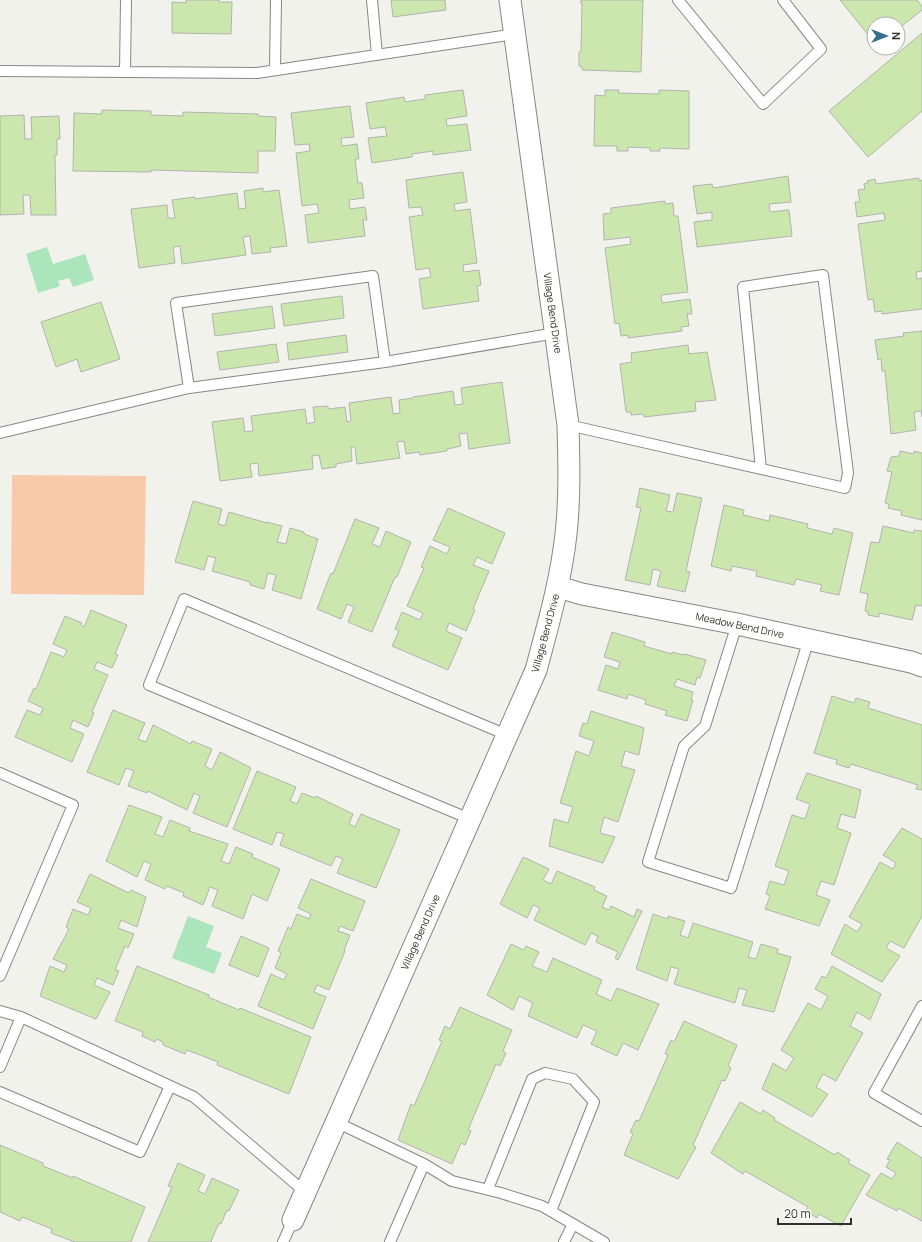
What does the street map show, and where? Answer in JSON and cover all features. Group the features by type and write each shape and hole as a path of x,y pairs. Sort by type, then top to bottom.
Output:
{"street":[{"name":"Village Bend Drive","path":"293,1220 536,670 558,587 566,534 569,493 568,425 510,0"},
{"name":"Meadow Bend Drive","path":"558,587 582,594 809,639 911,662 922,666"}],"lane":[{"path":"126,0 126,72"},
{"path":"275,70 276,0"},
{"path":"372,0 377,55"},
{"path":"678,0 763,104 821,49 783,0"},
{"path":"0,71 257,72 515,34"},
{"path":"568,425 761,469 845,488 848,473 823,275 743,287 761,469"},
{"path":"188,388 176,303 373,276 385,362"},
{"path":"0,433 188,388 385,362 556,333"},
{"path":"470,819 149,685 184,599 507,735"},
{"path":"737,624 705,726 684,746 648,862 731,888 809,639"},
{"path":"0,773 73,805 0,976"},
{"path":"922,1006 874,1093 922,1120"},
{"path":"0,1011 21,1017 194,1097 305,1192"},
{"path":"0,1067 21,1017"},
{"path":"488,1189 532,1079 545,1073 573,1079 594,1102 551,1211"},
{"path":"0,1092 140,1152 170,1086"},
{"path":"336,1122 424,1164 452,1181 488,1189 542,1206 604,1242"},
{"path":"390,1242 424,1164"},
{"path":"283,1242 293,1220"},
{"path":"564,1242 573,1224"}],"shaded area":[{"path":"47,247 53,264 85,254 94,280 73,287 69,278 58,281 60,286 38,293 26,254"},
{"path":"12,475 146,476 144,595 11,594"},
{"path":"188,916 214,926 206,947 222,953 214,974 172,958"}],"building":[{"path":"186,0 219,0 219,2 232,2 231,34 172,33 172,2 186,3"},
{"path":"391,0 445,0 446,10 393,17"},
{"path":"581,0 643,0 641,72 582,70 582,67 579,66 579,52 581,52"},
{"path":"840,0 917,0 922,6 922,10 906,23 906,16 866,16 866,32"},
{"path":"922,33 922,111 868,157 829,111 895,56 906,56 906,46"},
{"path":"463,90 467,116 446,119 447,126 467,124 471,150 433,155 433,151 412,154 412,157 372,163 368,138 387,136 385,127 370,129 366,103 404,97 405,102 425,99 425,95"},
{"path":"605,90 619,90 618,93 659,94 659,90 689,91 689,149 660,148 660,151 650,151 650,148 628,147 628,151 617,151 617,146 594,146 595,95 605,96"},
{"path":"350,106 354,137 341,138 342,146 357,144 359,159 355,159 358,183 362,183 364,198 349,200 350,209 365,207 367,220 363,220 365,236 308,243 305,215 319,213 317,204 302,206 296,153 310,151 309,144 295,145 291,113"},
{"path":"102,110 151,111 151,115 183,116 183,112 258,114 258,116 276,117 275,151 258,151 258,173 151,170 151,172 73,171 74,113 102,114"},
{"path":"24,115 25,139 32,139 31,117 59,116 60,139 57,139 57,155 55,155 56,215 31,215 30,195 23,195 24,214 0,215 0,116"},
{"path":"463,172 467,202 454,204 455,211 470,209 477,263 463,265 464,272 479,270 481,285 477,286 479,301 423,309 419,279 431,277 429,268 416,270 409,217 423,215 421,207 409,208 406,180"},
{"path":"788,176 791,202 769,204 770,212 789,210 792,236 697,247 694,222 712,220 712,212 697,214 693,186 712,184 713,188"},
{"path":"919,178 919,181 922,180 922,271 916,272 917,279 922,278 922,309 882,314 882,311 875,312 873,299 868,300 858,224 885,220 884,213 857,217 855,202 860,202 858,190 865,189 864,184 868,183 867,181 875,179 876,184"},
{"path":"263,188 263,192 279,190 287,246 270,248 271,252 252,254 250,236 243,237 246,255 182,264 180,246 173,247 175,263 139,268 131,209 167,205 168,218 175,218 172,200 195,197 195,199 237,193 239,209 246,208 244,191"},
{"path":"665,201 665,204 673,203 674,216 678,216 688,292 661,295 662,303 690,299 692,314 687,314 689,326 681,327 682,331 628,338 628,335 621,336 619,323 615,324 605,248 631,244 630,237 604,240 603,214 611,213 611,208"},
{"path":"342,296 344,318 284,326 281,304"},
{"path":"101,302 120,359 81,372 77,359 56,367 41,322"},
{"path":"272,306 275,328 215,336 212,314"},
{"path":"922,331 922,417 921,411 914,412 916,430 891,434 885,371 882,371 881,359 878,360 875,340 904,336 903,333"},
{"path":"346,335 348,352 289,360 287,343"},
{"path":"276,344 279,362 220,370 217,352"},
{"path":"688,345 689,354 707,352 716,400 695,402 696,411 644,417 643,414 631,415 631,412 626,412 620,364 632,362 631,353"},
{"path":"502,382 510,443 469,449 467,433 459,434 461,446 447,449 447,451 420,455 419,452 406,454 404,441 397,442 400,458 357,464 355,447 351,447 352,461 336,464 336,467 322,469 319,455 312,456 313,469 259,476 258,463 250,464 252,477 220,481 212,422 243,418 245,432 253,431 251,416 305,409 307,424 315,422 313,407 328,406 328,409 345,407 347,422 351,421 349,403 391,397 393,414 400,413 399,400 453,391 455,405 463,404 461,388"},
{"path":"900,451 914,454 914,451 922,453 922,520 901,515 902,511 888,508 889,504 885,503 892,472 887,471 891,457 899,456"},
{"path":"640,488 670,495 666,511 673,512 677,493 702,498 686,571 690,572 685,592 657,586 661,571 653,569 650,585 625,580 641,508 636,507"},
{"path":"193,501 222,509 218,524 225,526 229,512 282,526 277,542 286,544 290,528 304,532 304,534 318,539 301,599 272,590 276,575 268,573 264,589 250,585 250,582 212,571 216,558 208,556 204,570 175,562"},
{"path":"724,505 744,510 743,515 769,521 770,515 808,524 807,528 832,534 834,528 853,533 839,595 820,591 822,585 796,579 794,585 756,576 757,571 732,566 731,571 711,566"},
{"path":"448,508 505,533 492,564 477,557 473,565 489,571 473,609 475,610 466,631 449,623 446,631 462,638 448,670 392,646 399,631 395,629 402,612 420,620 423,613 407,606 424,568 421,567 430,546 447,554 450,547 433,540"},
{"path":"355,519 379,528 372,544 380,547 386,531 411,542 372,632 348,622 354,607 347,604 341,619 317,609"},
{"path":"883,526 914,533 914,530 922,531 922,606 916,605 912,620 879,613 879,617 868,615 868,612 865,611 868,594 860,592 871,542 879,543"},
{"path":"91,610 127,625 115,654 118,655 112,668 97,662 94,669 108,675 92,712 94,713 88,727 73,720 70,728 84,734 72,762 15,737 27,710 40,715 43,708 28,701 34,688 36,689 51,652 64,657 67,650 53,644 65,616 82,623 81,625 84,627"},
{"path":"612,632 645,642 644,646 672,654 672,652 684,654 706,660 700,678 697,677 695,685 677,679 674,686 693,692 691,700 693,700 687,721 665,715 667,711 645,704 646,700 628,694 627,699 598,690 606,665 618,669 620,662 604,657"},
{"path":"832,696 854,703 856,698 870,702 868,708 922,725 922,790 916,789 918,785 851,764 849,768 836,764 837,760 814,753"},
{"path":"113,710 145,723 138,739 146,742 153,725 191,744 192,741 212,749 205,766 212,770 220,752 251,768 227,827 193,813 200,796 194,793 187,810 148,791 147,793 128,786 134,771 126,768 119,785 87,772"},
{"path":"591,711 644,728 639,755 625,751 621,766 635,770 618,822 604,817 600,833 615,837 603,863 549,846 554,819 568,823 573,807 560,803 576,751 589,756 594,741 579,736 583,723 587,724"},
{"path":"257,771 296,787 290,801 297,804 302,793 315,798 316,796 353,814 349,824 355,827 361,814 400,830 376,888 337,873 343,859 336,856 331,866 280,845 284,834 277,832 272,845 233,829"},
{"path":"807,773 861,790 855,818 841,814 837,828 851,833 834,885 821,881 816,895 830,900 819,926 765,909 770,896 766,894 770,881 784,885 789,871 775,866 792,815 805,819 810,804 796,799"},
{"path":"129,805 162,817 155,834 163,837 170,820 190,828 189,831 228,844 221,861 229,864 236,847 253,854 252,857 280,869 267,901 252,894 243,919 212,906 218,890 210,887 203,905 183,896 184,893 167,886 165,889 145,880 151,864 144,861 137,877 106,861"},
{"path":"902,828 922,839 922,916 904,948 890,941 886,948 900,956 882,982 831,954 845,924 857,932 862,924 849,917 880,862 893,869 896,863 883,855"},
{"path":"523,857 549,869 543,880 551,884 557,871 595,887 594,890 607,896 602,907 609,910 611,906 634,917 637,909 642,911 618,960 615,958 618,952 596,942 598,936 591,933 585,945 534,920 540,908 533,905 527,918 500,904"},
{"path":"90,874 129,893 131,890 146,897 137,927 121,920 118,928 134,934 128,948 125,946 115,970 119,971 113,985 97,978 94,985 110,992 96,1019 40,996 50,966 64,972 67,965 53,959 69,929 66,927 73,909 88,915 91,908 77,902"},
{"path":"311,879 365,901 353,931 340,926 338,931 350,935 329,990 317,985 314,992 326,997 313,1029 258,1006 271,974 284,980 287,974 275,968 281,953 278,951 288,927 291,929 297,914 309,919 311,914 298,908"},
{"path":"653,914 668,919 668,916 685,921 680,935 688,938 693,923 753,942 748,957 756,959 761,944 778,949 777,953 791,957 774,1012 742,1005 747,990 739,988 735,1003 674,984 679,969 671,967 667,981 636,969"},
{"path":"241,936 269,948 258,977 229,965"},
{"path":"511,944 524,950 526,946 539,952 532,966 547,972 553,958 602,980 596,994 611,1001 617,988 659,1004 638,1050 623,1043 617,1056 591,1044 597,1031 583,1025 577,1038 528,1016 533,1003 519,996 513,1010 487,995"},
{"path":"137,966 209,995 208,997 239,1010 240,1008 311,1037 289,1094 217,1065 218,1062 187,1050 185,1054 163,1045 163,1042 157,1039 155,1042 142,1036 143,1032 115,1021"},
{"path":"832,966 881,994 870,1020 857,1012 850,1026 863,1033 836,1081 823,1074 816,1087 828,1094 812,1117 762,1089 773,1063 786,1071 794,1058 781,1050 808,1003 821,1010 828,996 815,989 822,976 826,978"},
{"path":"460,1007 512,1030 503,1051 506,1053 500,1066 496,1064 468,1130 471,1131 465,1145 461,1143 452,1164 398,1140 411,1104 414,1106 442,1041 439,1040 445,1026 450,1029"},
{"path":"684,1021 737,1045 728,1066 731,1068 725,1081 722,1080 693,1145 696,1147 678,1179 624,1155 633,1134 630,1132 636,1120 639,1121 668,1055 665,1054 671,1040 674,1042"},
{"path":"740,1102 761,1114 763,1110 775,1118 774,1120 835,1155 837,1152 850,1160 848,1163 870,1175 841,1226 819,1214 817,1218 806,1211 808,1207 745,1171 743,1174 711,1153"},
{"path":"897,1142 922,1158 922,1221 898,1208 897,1211 866,1195 881,1173 892,1179 896,1173 886,1167 890,1160 887,1159"},
{"path":"0,1145 43,1163 43,1166 73,1178 73,1176 145,1207 131,1242 75,1242 51,1233 52,1229 22,1217 20,1221 0,1212"},
{"path":"178,1163 205,1175 198,1191 205,1194 212,1178 239,1190 229,1211 227,1210 221,1224 219,1223 211,1241 212,1242 148,1242 172,1187 168,1186"}]}
